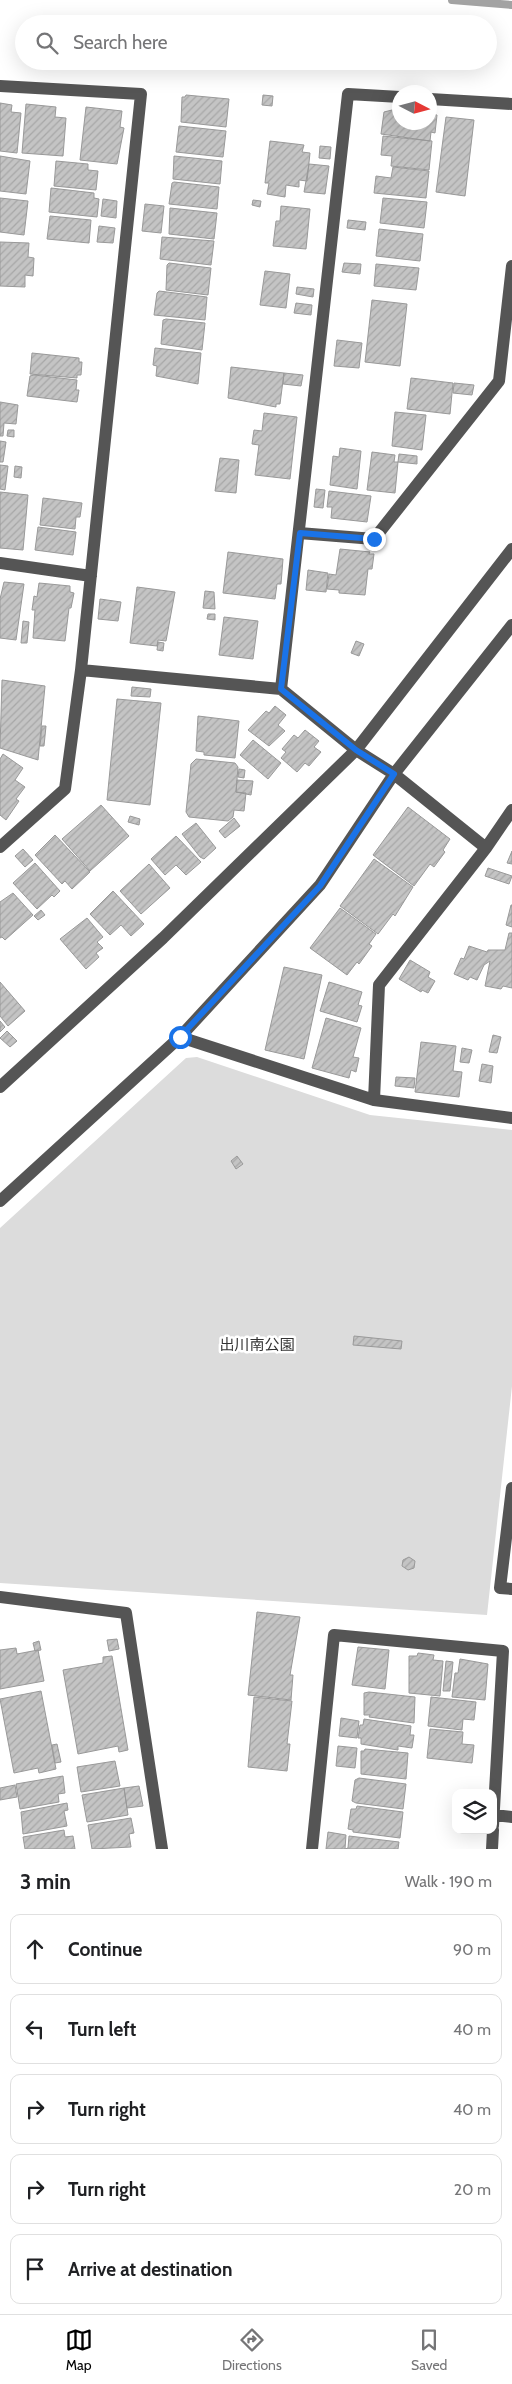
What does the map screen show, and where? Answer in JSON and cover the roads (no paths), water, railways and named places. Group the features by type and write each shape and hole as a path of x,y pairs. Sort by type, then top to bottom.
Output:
{"street":[{"path":"0,86 141,94 81,670 65,789 0,847"},
{"path":"281,689 348,94 392,97"},
{"path":"437,99 512,104"},
{"path":"300,533 374,539 386,524 499,381 512,266"},
{"path":"0,1087 163,938 356,750 512,549"},
{"path":"0,564 91,576"},
{"path":"0,1201 180,1037 320,886 394,774 512,624"},
{"path":"81,670 281,689 356,750 394,774 486,848"},
{"path":"374,1100 380,985 486,848 512,810"},
{"path":"180,1037 374,1100 512,1118"},
{"path":"512,1488 500,1588 512,1589"},
{"path":"0,1597 126,1613 162,1849"},
{"path":"312,1849 334,1634 504,1650 496,1789"},
{"path":"497,1820 512,1817"},
{"path":"492,1849 493,1834"}],"waterway":[{"path":"452,0 512,5"}],"park label":[{"name":"出川南公園","path":"257,1345"}]}
